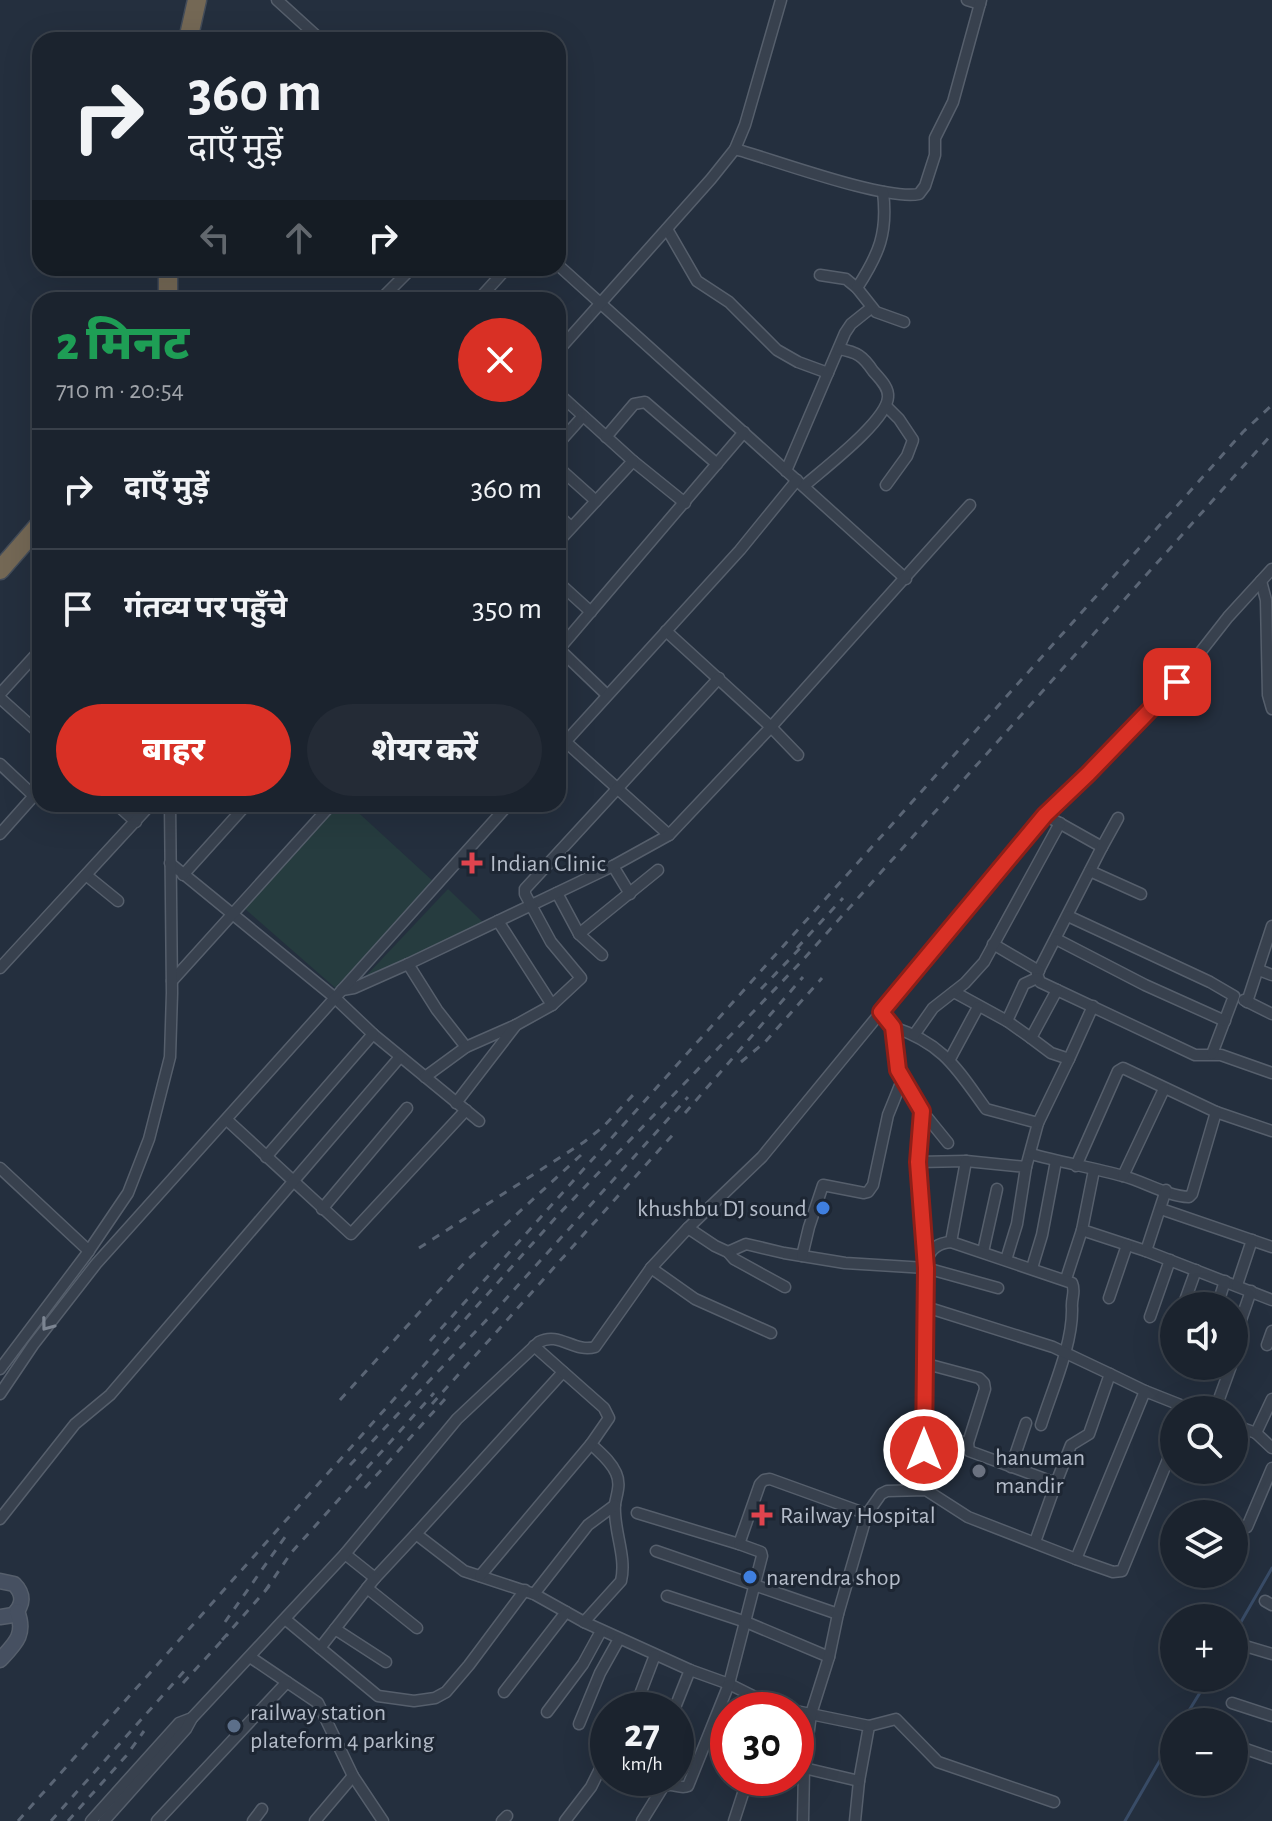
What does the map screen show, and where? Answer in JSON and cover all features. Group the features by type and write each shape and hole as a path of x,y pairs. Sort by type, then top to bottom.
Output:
{"highway":[{"path":"190,32 197,0"},
{"path":"0,556 32,521"},
{"path":"0,570 32,533"}],"street":[{"path":"277,0 312,32"},
{"path":"566,342 735,149 750,111 781,0"},
{"path":"735,149 883,192 909,196 919,194 925,186 935,155 935,138 953,102 980,2 967,0"},
{"path":"857,288 870,268 885,229 883,192"},
{"path":"667,229 697,281 729,302 777,350 828,373"},
{"path":"566,272 906,579"},
{"path":"820,275 846,279 857,288 871,308 904,322"},
{"path":"388,292 404,276"},
{"path":"485,292 500,276"},
{"path":"786,471 851,324 871,308"},
{"path":"566,737 800,483 860,438 886,406 889,396 887,389 867,361 855,351 839,349"},
{"path":"566,400 685,503"},
{"path":"606,437 634,404 645,402 717,464"},
{"path":"886,406 913,440 907,456 886,485"},
{"path":"566,435 583,416"},
{"path":"566,640 744,432"},
{"path":"566,533 633,461"},
{"path":"566,474 596,501"},
{"path":"338,994 557,893 669,835 906,579 970,505"},
{"path":"566,522 571,527"},
{"path":"104,1821 186,1729 192,1718 345,1554 457,1419 534,1346 547,1338 584,1349 595,1347 651,1268 762,1157 1045,815 1177,682 1228,617 1272,569"},
{"path":"1261,581 1266,600 1268,695 1272,709"},
{"path":"566,589 591,612"},
{"path":"666,631 798,755"},
{"path":"566,655 607,695"},
{"path":"32,659 0,696 32,726"},
{"path":"425,1077 466,1047 552,1005 581,978 551,942 525,894 530,882 719,678"},
{"path":"566,746 618,786 669,835"},
{"path":"0,764 32,788"},
{"path":"0,834 32,798"},
{"path":"125,812 136,822"},
{"path":"0,968 144,812"},
{"path":"10,1378 0,1370 88,1253 128,1193 149,1139 170,1057 170,812"},
{"path":"183,875 240,812"},
{"path":"172,981 325,812"},
{"path":"0,1394 67,1299 96,1264 502,812"},
{"path":"1045,815 1102,847"},
{"path":"1007,1021 1024,984 1038,975 1118,818"},
{"path":"914,1035 933,1008 973,976 1060,823"},
{"path":"170,863 231,916 338,994 373,1034 479,1121"},
{"path":"613,866 630,894"},
{"path":"579,934 658,870"},
{"path":"1090,871 1141,894"},
{"path":"86,875 118,901"},
{"path":"557,893 579,934 602,955"},
{"path":"1068,916 1272,1014"},
{"path":"498,921 552,1005"},
{"path":"1247,1002 1272,926"},
{"path":"1056,939 1145,985 1225,1021"},
{"path":"993,944 1038,975 1040,982 1195,1055 1212,1054 1272,1073"},
{"path":"408,964 437,1010 466,1047"},
{"path":"1259,970 1272,975"},
{"path":"1031,1038 1057,990"},
{"path":"954,992 1007,1021 1051,1053 1069,1059"},
{"path":"1212,1054 1234,996"},
{"path":"1006,1260 1019,1215 1026,1167 1038,1123 1093,1006"},
{"path":"950,1059 978,1007"},
{"path":"881,1012 893,1027 914,1035 950,1059 986,1109 1038,1123"},
{"path":"227,1120 351,1234 461,1107 516,1025"},
{"path":"893,1027 895,1059 903,1078 922,1111 948,1143"},
{"path":"266,1157 373,1034"},
{"path":"0,1519 75,1424 110,1395 400,1057"},
{"path":"1076,1166 1118,1071 1123,1068 1216,1112 1272,1131"},
{"path":"802,1256 823,1185 864,1193 873,1185 888,1115 903,1078"},
{"path":"1123,1176 1164,1089"},
{"path":"322,1209 407,1108"},
{"path":"922,1111 918,1162 926,1264 922,1489"},
{"path":"1031,1154 1123,1176 1184,1197 1192,1194 1216,1112"},
{"path":"918,1162 966,1161 1026,1167"},
{"path":"951,1242 966,1161"},
{"path":"1032,1268 1042,1235 1056,1161"},
{"path":"0,1168 96,1264"},
{"path":"1066,1279 1082,1230 1094,1170"},
{"path":"983,1252 997,1189"},
{"path":"1146,1251 1166,1190"},
{"path":"1161,1209 1272,1247"},
{"path":"688,1228 728,1252 734,1259 785,1287"},
{"path":"1082,1230 1146,1251 1272,1300"},
{"path":"1237,1285 1252,1240"},
{"path":"926,1264 936,1245 951,1242 1066,1279 1075,1288 1071,1306 1074,1318 1041,1425"},
{"path":"728,1252 746,1244 802,1256 875,1266 926,1264 998,1288"},
{"path":"1109,1298 1127,1245"},
{"path":"1150,1317 1170,1260"},
{"path":"651,1268 695,1299 771,1333"},
{"path":"1188,1292 1196,1270"},
{"path":"1221,1292 1225,1281"},
{"path":"1248,1300 1251,1291"},
{"path":"926,1307 1064,1352 1160,1397"},
{"path":"1267,1345 1272,1331"},
{"path":"480,1576 591,1444 609,1418 607,1412 534,1346"},
{"path":"923,1363 979,1378 984,1383 985,1389 968,1443 969,1451 1056,1483"},
{"path":"320,1648 375,1578 563,1372"},
{"path":"1035,1542 1071,1445 1089,1434 1110,1374"},
{"path":"1076,1559 1145,1391"},
{"path":"1256,1433 1272,1399"},
{"path":"1011,1467 1026,1423"},
{"path":"1248,1430 1256,1433 1272,1448"},
{"path":"924,1432 968,1443"},
{"path":"584,1622 621,1581 622,1561 615,1505 619,1490 617,1473 591,1444"},
{"path":"1248,1525 1272,1468"},
{"path":"814,1704 867,1514 881,1494 922,1489 968,1517 1113,1572 1122,1571 1160,1479"},
{"path":"739,1544 764,1480 867,1514"},
{"path":"285,1619 378,1696 402,1700 435,1698 446,1692 588,1525 615,1505"},
{"path":"637,1513 739,1544 761,1552 762,1556 729,1684 688,1786 666,1784 642,1821"},
{"path":"416,1534 464,1571 530,1592 601,1631 743,1692"},
{"path":"656,1551 838,1614"},
{"path":"345,1554 375,1578"},
{"path":"0,1581 8,1581 18,1588 22,1600 17,1611 0,1617"},
{"path":"367,1588 417,1628"},
{"path":"667,1596 746,1622 829,1657"},
{"path":"0,1660 19,1638 21,1621 17,1611"},
{"path":"504,1692 566,1612"},
{"path":"335,1629 386,1662"},
{"path":"547,1712 583,1664 601,1631"},
{"path":"579,1724 600,1673 619,1639"},
{"path":"1248,1647 1272,1654"},
{"path":"641,1692 655,1655"},
{"path":"250,1657 318,1703 353,1776 383,1821"},
{"path":"583,1664 600,1673"},
{"path":"681,1692 690,1670"},
{"path":"157,1821 287,1682"},
{"path":"1232,1703 1272,1716"},
{"path":"814,1715 869,1726 896,1719 938,1762 1054,1802"},
{"path":"91,1821 179,1723 192,1718"},
{"path":"855,1821 869,1726"},
{"path":"1248,1750 1272,1758"},
{"path":"814,1770 859,1781"},
{"path":"315,1821 353,1776"},
{"path":"565,1821 590,1786"},
{"path":"734,1821 742,1796"},
{"path":"803,1796 803,1821"},
{"path":"253,1821 262,1809"}],"green space":[{"path":"332,812 358,812 435,883 340,992 244,908"},
{"path":"448,889 488,927 349,994"}],"waterway":[{"path":"1248,1610 1272,1568"},
{"path":"1191,1708 1200,1692"},
{"path":"1125,1821 1160,1760"}],"railway":[{"path":"430,1341 1243,432 1272,405"},
{"path":"18,1821 558,1215 801,962 1272,434"},
{"path":"797,948 843,898"},
{"path":"761,989 805,943"},
{"path":"685,1113 803,977"},
{"path":"741,1062 765,1042 822,978"},
{"path":"419,1248 584,1142 633,1095"},
{"path":"350,1465 494,1312 688,1097"},
{"path":"432,1404 677,1130"},
{"path":"340,1400 466,1261 581,1155"},
{"path":"265,1591 291,1553 434,1393"},
{"path":"365,1488 445,1399"},
{"path":"225,1622 285,1537"},
{"path":"222,1640 272,1583"},
{"path":"183,1683 228,1634"},
{"path":"51,1821 187,1668"},
{"path":"68,1821 144,1731"}],"place":[{"name":"Indian Clinic","path":"472,863"},
{"name":"khushbu DJ sound","path":"823,1208"},
{"name":"hanuman mandir","path":"979,1471"},
{"name":"Railway Hospital","path":"762,1515"},
{"name":"narendra shop","path":"750,1577"},
{"name":"railway station plateform 4 parking","path":"234,1726"}],"route":[{"path":"924,1450 926,1268 918,1162 922,1111 898,1070 893,1027 881,1012 1045,815 1177,682"}]}
